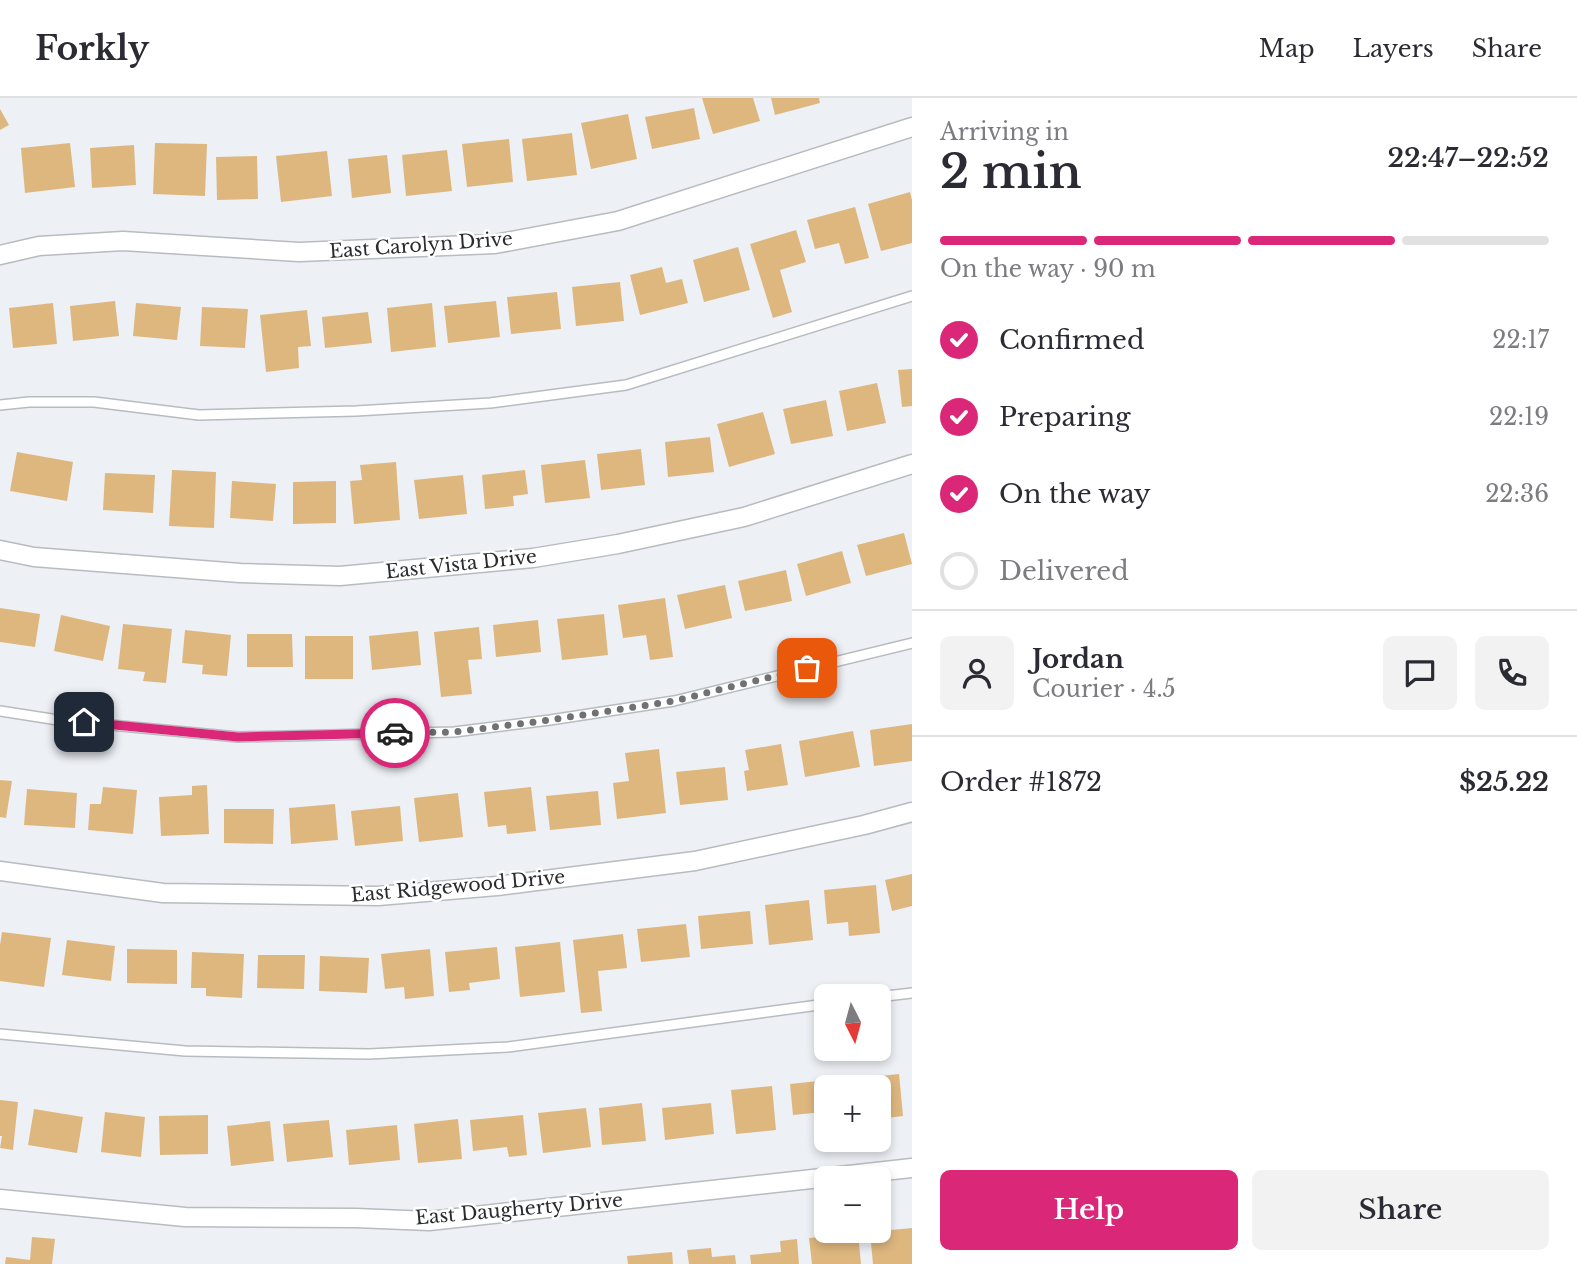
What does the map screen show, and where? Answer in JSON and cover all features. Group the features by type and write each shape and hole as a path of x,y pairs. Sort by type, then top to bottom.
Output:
{"street":[{"name":"East Carolyn Drive","path":"0,255 38,246 123,241 299,252 495,244 618,221 912,127"},
{"name":"East Vista Drive","path":"0,550 34,557 240,573 340,576 506,561 618,544 744,517 912,464"},
{"name":"East Ridgewood Drive","path":"0,871 163,893 378,896 497,886 695,861 864,825 912,812"},
{"name":"East Daugherty Drive","path":"0,1199 185,1217 429,1221 912,1168"}],"lane":[{"path":"0,405 94,402 199,415 356,411 490,402 626,385 912,296"},
{"path":"0,711 58,720 238,737 454,732 674,701 912,643"},
{"path":"891,995 912,993"},
{"path":"0,1034 185,1051 369,1054 508,1047 814,1006"}],"building":[{"path":"702,98 753,98 760,121 713,134"},
{"path":"771,98 819,98 820,103 775,115"},
{"path":"694,108 700,139 652,149 645,117"},
{"path":"0,109 9,125 0,130"},
{"path":"628,114 637,159 591,169 581,123"},
{"path":"572,133 577,175 527,181 522,139"},
{"path":"509,139 513,182 467,187 462,144"},
{"path":"70,143 75,187 25,193 21,148"},
{"path":"155,143 207,144 205,196 153,194"},
{"path":"134,145 136,185 92,188 90,148"},
{"path":"447,150 452,191 406,196 402,155"},
{"path":"327,151 332,196 281,202 276,156"},
{"path":"387,155 391,193 352,198 348,159"},
{"path":"257,156 258,199 217,200 216,157"},
{"path":"910,192 912,243 881,251 868,204"},
{"path":"855,207 869,258 845,264 839,243 815,249 807,220"},
{"path":"796,230 806,262 780,270 792,312 773,318 750,244"},
{"path":"738,247 750,290 704,302 693,260"},
{"path":"662,267 666,283 682,279 688,303 640,315 630,275"},
{"path":"620,282 624,321 576,326 572,287"},
{"path":"557,292 561,329 511,334 507,297"},
{"path":"115,301 119,336 73,341 70,306"},
{"path":"496,301 500,337 448,343 444,306"},
{"path":"53,303 57,344 13,348 9,308"},
{"path":"136,303 181,307 177,340 133,336"},
{"path":"432,303 436,347 391,352 387,308"},
{"path":"202,307 248,309 245,348 200,346"},
{"path":"307,310 311,346 298,347 299,368 266,372 260,315"},
{"path":"368,312 372,343 325,348 322,317"},
{"path":"912,369 912,406 902,407 898,370"},
{"path":"877,383 886,423 847,431 839,391"},
{"path":"826,400 833,436 791,444 783,409"},
{"path":"763,412 775,454 729,467 717,424"},
{"path":"710,437 714,472 668,477 665,442"},
{"path":"641,449 645,485 601,490 597,454"},
{"path":"17,452 73,462 67,501 10,491"},
{"path":"585,460 590,498 545,503 541,465"},
{"path":"396,462 400,520 354,524 350,481 362,480 360,465"},
{"path":"172,470 216,472 214,528 169,526"},
{"path":"525,470 528,494 513,496 514,506 485,509 482,475"},
{"path":"105,473 155,475 153,513 103,510"},
{"path":"463,475 467,514 419,519 414,480"},
{"path":"232,481 276,484 273,521 230,518"},
{"path":"336,481 336,523 293,524 293,482"},
{"path":"904,533 912,564 866,576 857,545"},
{"path":"842,551 851,583 806,596 797,564"},
{"path":"786,570 792,601 745,611 738,581"},
{"path":"725,585 732,618 685,629 677,595"},
{"path":"665,598 673,657 650,660 646,635 623,638 618,605"},
{"path":"0,608 40,614 35,647 0,642"},
{"path":"604,614 608,655 562,660 557,619"},
{"path":"61,615 110,626 103,661 54,651"},
{"path":"538,620 541,652 496,657 493,625"},
{"path":"123,624 172,629 166,683 143,681 145,672 118,669"},
{"path":"479,627 482,659 468,660 472,694 441,697 434,632"},
{"path":"185,630 231,635 227,676 202,674 203,665 182,663"},
{"path":"418,631 421,665 372,670 369,636"},
{"path":"247,634 292,634 293,667 247,667"},
{"path":"305,636 353,636 353,679 305,679"},
{"path":"912,724 912,761 874,766 870,730"},
{"path":"853,731 860,767 805,777 799,741"},
{"path":"781,744 788,785 747,791 744,771 749,770 745,750"},
{"path":"659,749 666,813 617,819 613,783 629,781 625,753"},
{"path":"725,767 728,800 680,805 676,772"},
{"path":"0,780 12,781 6,818 0,817"},
{"path":"207,785 209,834 161,836 159,797 192,795 192,786"},
{"path":"103,787 137,790 133,834 88,830 90,804 101,804"},
{"path":"531,787 536,831 507,834 506,825 488,827 484,792"},
{"path":"27,789 77,793 75,828 24,825"},
{"path":"598,791 601,825 550,830 546,796"},
{"path":"458,793 463,837 419,842 414,798"},
{"path":"335,804 338,840 291,844 289,808"},
{"path":"400,806 403,841 355,846 351,811"},
{"path":"224,809 274,809 273,844 224,843"},
{"path":"912,874 912,906 892,911 885,880"},
{"path":"876,885 880,933 849,936 848,922 827,924 824,890"},
{"path":"809,900 813,940 769,945 765,905"},
{"path":"750,911 753,944 701,949 698,916"},
{"path":"686,924 690,957 641,962 637,929"},
{"path":"2,932 51,938 44,987 0,981"},
{"path":"623,934 627,968 598,971 602,1011 581,1013 573,940"},
{"path":"67,940 115,946 111,981 62,975"},
{"path":"560,942 565,992 520,997 515,947"},
{"path":"497,947 500,979 469,983 470,990 449,992 445,952"},
{"path":"127,949 177,950 177,984 127,983"},
{"path":"430,949 434,996 405,999 404,987 385,989 381,954"},
{"path":"192,952 244,954 242,998 206,996 206,988 191,988"},
{"path":"258,955 305,955 304,989 257,988"},
{"path":"320,956 369,958 367,993 319,991"},
{"path":"899,1074 903,1116 891,1117 890,1075"},
{"path":"814,1081 814,1113 793,1115 790,1084"},
{"path":"772,1086 776,1130 736,1134 731,1090"},
{"path":"0,1100 18,1102 13,1150 0,1148"},
{"path":"642,1103 646,1141 602,1145 599,1108"},
{"path":"711,1103 714,1134 665,1140 662,1108"},
{"path":"586,1108 591,1147 543,1153 538,1113"},
{"path":"34,1109 83,1117 77,1153 28,1145"},
{"path":"105,1112 145,1117 141,1157 101,1152"},
{"path":"208,1115 208,1154 160,1155 159,1116"},
{"path":"523,1115 527,1155 509,1157 507,1147 473,1151 470,1120"},
{"path":"458,1119 462,1159 418,1163 414,1124"},
{"path":"329,1120 333,1157 287,1162 283,1124"},
{"path":"270,1121 274,1161 231,1166 227,1126"},
{"path":"397,1125 400,1160 349,1165 346,1130"},
{"path":"912,1228 912,1264 873,1264 871,1243 891,1243 891,1230"},
{"path":"32,1237 55,1239 52,1264 5,1264 6,1257 30,1260"},
{"path":"814,1237 814,1243 859,1243 861,1264 812,1264 809,1238"},
{"path":"797,1239 799,1264 751,1264 750,1255 781,1252 780,1241"},
{"path":"711,1248 712,1257 735,1255 736,1264 689,1264 687,1250"},
{"path":"672,1252 673,1264 628,1264 627,1256"}],"way so far":[{"path":"395,733 454,732 674,701 807,668"}],"route":[{"path":"84,722 238,737 395,733"}]}
